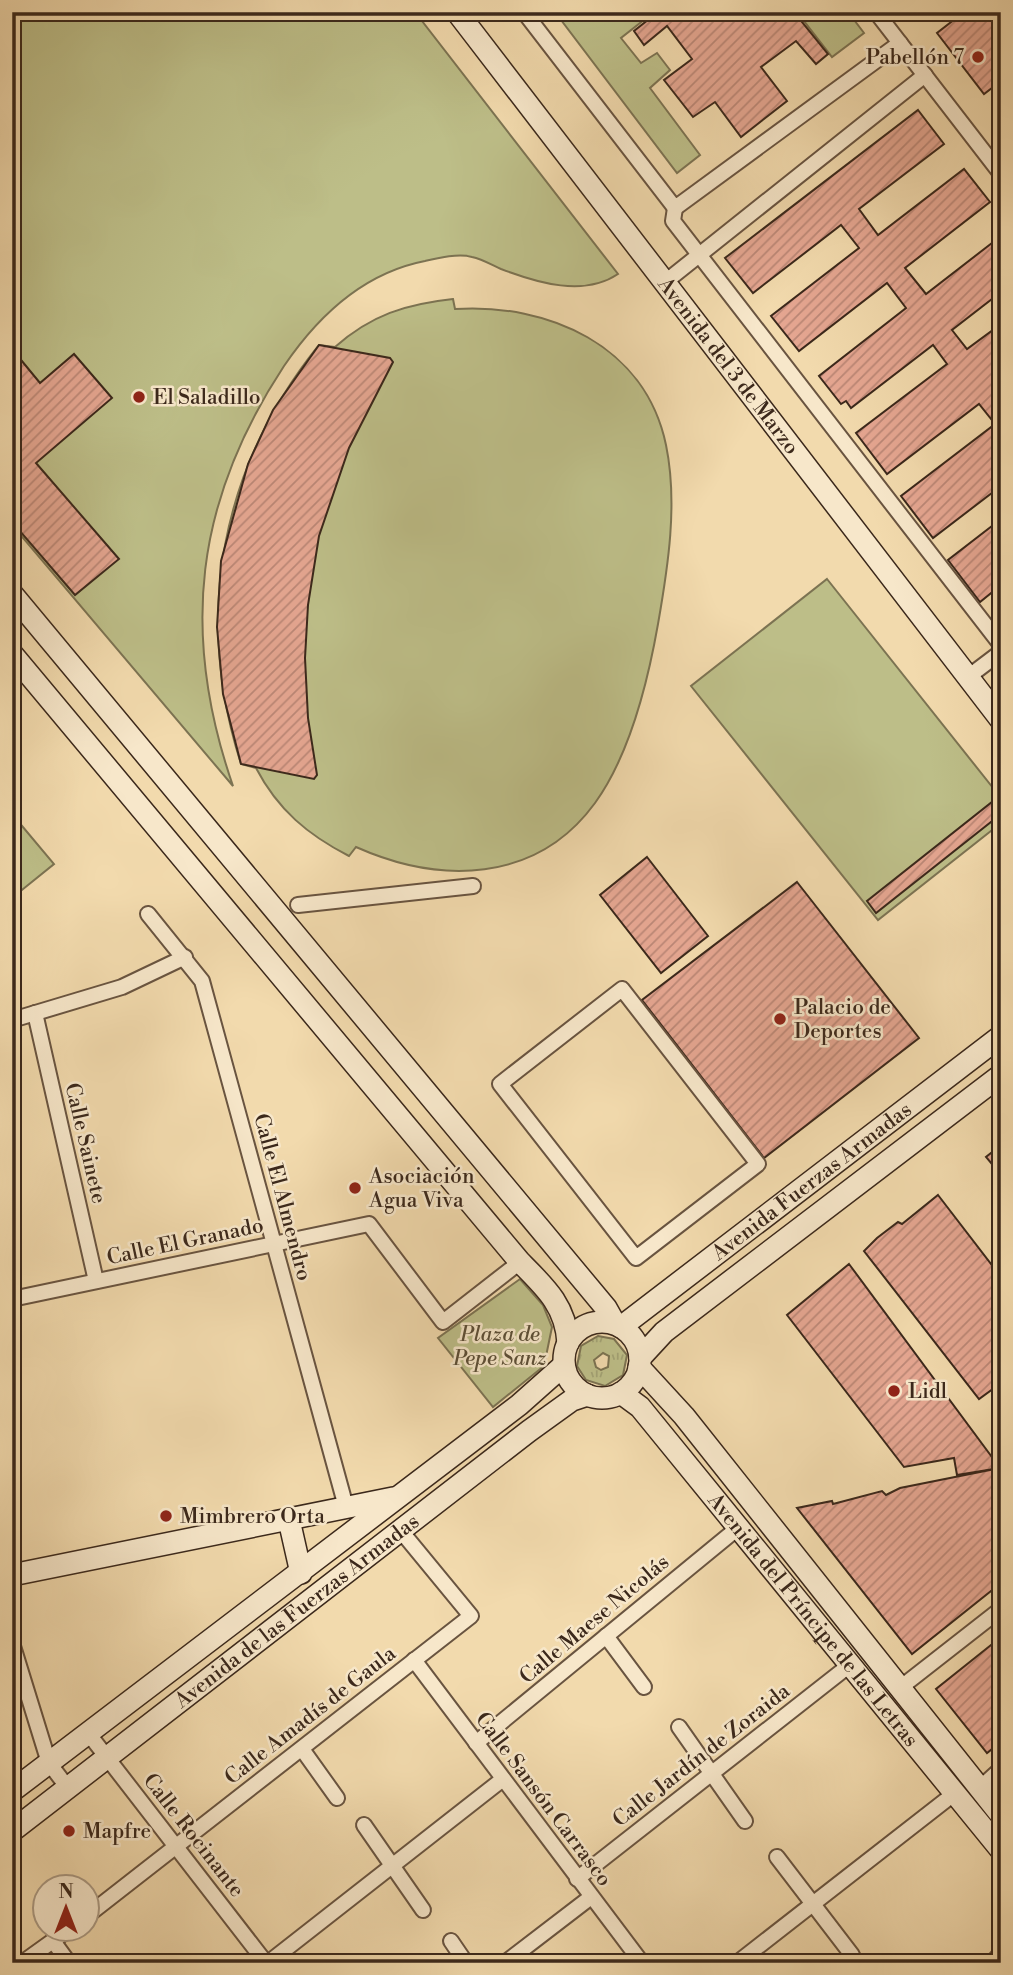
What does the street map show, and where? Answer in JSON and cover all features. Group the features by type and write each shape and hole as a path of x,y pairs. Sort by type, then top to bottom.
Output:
{"street":[{"name":"Avenida del 3 de Marzo","path":"457,12 1001,720"},
{"path":"524,12 675,208"},
{"path":"876,12 1001,174"},
{"path":"900,43 675,208 673,222 1001,645"},
{"path":"664,282 925,75"},
{"path":"12,594 588,1286 618,1326 635,1340 640,1362 633,1382 621,1393 604,1398 587,1395 574,1386 564,1365 568,1343 564,1312 12,654"},
{"path":"968,677 1001,652"},
{"path":"298,905 473,886"},
{"name":"Calle El Almendro","path":"148,914 202,981 346,1507"},
{"path":"12,1020 122,987 185,957"},
{"path":"622,989 758,1164 636,1258 500,1084 622,989"},
{"name":"Calle Sainete","path":"35,1013 96,1281"},
{"name":"Avenida Fuerzas Armadas","path":"618,1326 1001,1036"},
{"name":"Avenida Fuerzas Armadas","path":"640,1362 664,1332 1001,1076"},
{"name":"Calle El Granado","path":"12,1299 369,1224 443,1322 520,1262"},
{"path":"568,1343 576,1332 588,1325 618,1326"},
{"name":"Avenida del Príncipe de las Letras","path":"640,1362 1001,1815"},
{"name":"Avenida de las Fuerzas Armadas","path":"12,1791 545,1385 564,1365"},
{"name":"Avenida del Príncipe de las Letras","path":"621,1393 640,1407 1001,1850"},
{"name":"Avenida de las Fuerzas Armadas","path":"12,1831 529,1431 572,1400 587,1395"},
{"path":"12,1574 398,1497"},
{"name":"Avenida de las Fuerzas Armadas","path":"289,1520 301,1573"},
{"name":"Calle Maese Nicolás","path":"476,1743 738,1527"},
{"name":"Calle Amadís de Gaula","path":"102,1903 471,1616 401,1531"},
{"path":"900,1688 1001,1609"},
{"path":"606,1636 644,1687"},
{"path":"12,1643 49,1763 68,1788"},
{"name":"Calle Sansón Carrasco","path":"414,1660 642,1963"},
{"name":"Calle Jardín de Zoraida","path":"578,1879 851,1664"},
{"path":"679,1727 745,1821"},
{"name":"Calle Rocinante","path":"88,1733 267,1963"},
{"path":"302,1749 337,1798"},
{"path":"980,1788 1001,1769"},
{"path":"267,1963 503,1779"},
{"path":"737,1963 956,1793"},
{"path":"364,1825 423,1910"},
{"path":"777,1857 852,1955"},
{"path":"505,1963 591,1897"},
{"path":"451,1941 466,1963"},
{"path":"22,1963 49,1944"},
{"path":"55,1944 69,1963"},
{"path":"992,1963 1001,1953"}],"green space":[{"name":"El Saladillo","path":"12,12 415,12 618,274 591,285 561,285 530,279 467,256 448,256 425,261 382,275 362,286 327,314 297,348 254,417 231,467 215,518 205,569 202,621 206,675 216,730 233,786 12,525"},
{"path":"555,12 654,12 621,38 641,63 657,53 670,70 650,88 700,155 677,173"},
{"path":"797,12 848,12 864,33 832,57"},
{"path":"453,299 455,309 490,309 557,323 588,337 615,356 637,381 655,410 670,467 671,512 665,580 649,669 636,717 607,784 595,803 571,830 544,849 515,862 485,869 453,871 420,867 356,847 349,856 295,820 274,797 256,768 241,764 227,708 219,652 219,598 225,544 239,492 259,441 286,392 319,345 335,347 362,327 390,313 420,304"},
{"path":"827,579 1001,798 1001,823 878,920 691,686"},
{"path":"12,814 54,864 12,898"},
{"name":"Plaza de Pepe Sanz","path":"520,1279 543,1305 552,1327 544,1366 493,1407 438,1338"},
{"path":"598,1336 614,1339 627,1355 623,1375 605,1386 586,1380 577,1366 581,1346","holes":["603,1353 609,1356 608,1367 601,1370 596,1367 594,1360"]}],"building":[{"path":"658,12 794,12 828,54 816,64 796,41 761,67 787,101 741,137 715,102 693,117 664,80 692,59 667,26 644,45 634,31"},
{"name":"Pabellón 7","path":"964,12 1001,12 1001,81 984,94 937,33"},
{"path":"918,110 944,144 859,209 878,235 964,169 990,202 905,268 926,294 1001,236 1001,292 952,330 967,349 1001,324 1001,386 996,389 1001,396 1001,486 933,538 901,496 995,424 979,404 887,474 856,433 947,364 933,345 851,408 846,401 841,404 819,376 906,308 887,283 799,351 771,316 859,248 841,225 753,293 725,258"},
{"path":"319,345 390,358 393,362 349,448 319,536 308,605 305,658 308,718 317,775 314,779 241,764 223,694 217,627 221,561 248,464 273,410"},
{"name":"El Saladillo","path":"12,349 40,383 74,354 112,398 36,463 119,559 75,595 12,522"},
{"path":"1001,519 1001,585 980,602 948,560"},
{"path":"997,798 1001,803 1001,814 876,913 867,901"},
{"path":"647,857 708,936 661,973 600,895"},
{"name":"Palacio de Deportes","path":"797,882 919,1038 764,1158 642,1000"},
{"path":"1001,1145 1001,1175 986,1157"},
{"path":"938,1195 1001,1277 1001,1383 979,1399 864,1251 898,1222 902,1224"},
{"name":"Lidl","path":"849,1264 1000,1468 957,1475 954,1458 904,1467 787,1315"},
{"path":"1000,1468 1001,1583 912,1654 797,1508 832,1501 833,1504 882,1491 886,1495 900,1488"},
{"path":"1001,1637 1001,1742 987,1753 936,1689"}],"place":[{"name":"Pabellón 7","path":"978,57"},
{"name":"El Saladillo","path":"139,397"},
{"name":"Palacio de Deportes","path":"780,1019"},
{"name":"Asociación Agua Viva","path":"355,1188"},
{"name":"Lidl","path":"894,1391"},
{"name":"Mimbrero Orta","path":"166,1516"},
{"name":"Mapfre","path":"69,1831"}]}
